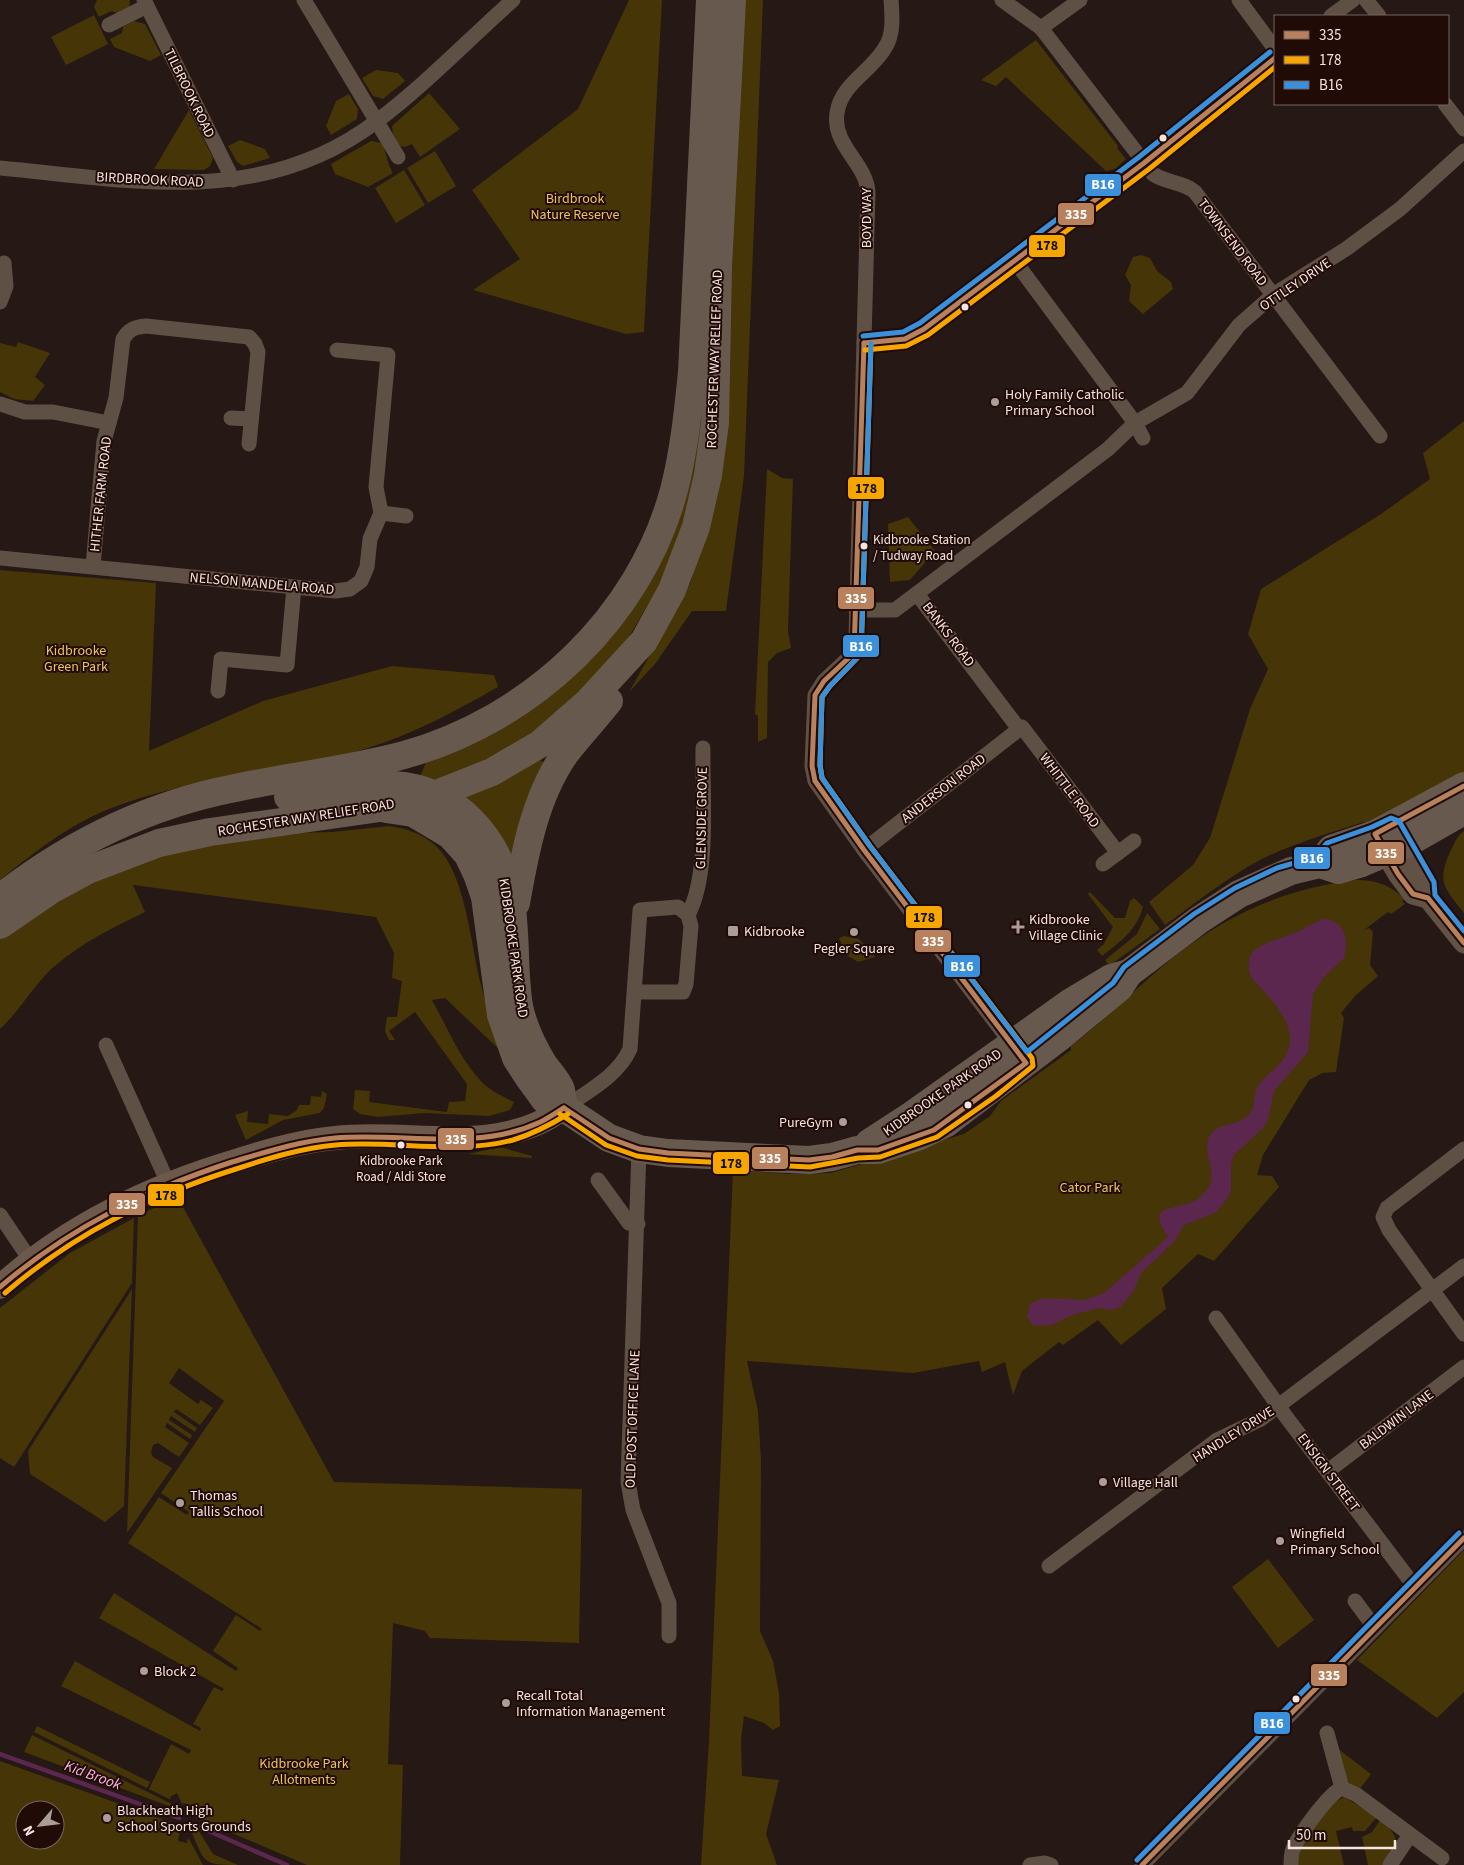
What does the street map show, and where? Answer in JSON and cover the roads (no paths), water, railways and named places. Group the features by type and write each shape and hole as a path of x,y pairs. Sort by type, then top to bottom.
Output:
{"highway":[{"name":"ROCHESTER WAY RELIEF ROAD","path":"0,898 80,843 116,824 233,788 405,755 474,729 513,707 547,682 585,647 616,610 640,572 664,519 676,482 687,426 692,372 710,0"},
{"name":"ROCHESTER WAY RELIEF ROAD","path":"0,925 50,890 88,870 159,843 210,832 380,808 434,795 492,772 540,744 588,702 644,641 672,590 696,528 708,476 715,423 718,266 732,0"},
{"path":"513,919 528,843 537,810 550,781 565,755 627,678 644,641"},
{"name":"KIDBROOKE PARK ROAD","path":"180,803 241,804 371,786 410,788 434,795 460,809 480,828 495,851 506,878 513,919 520,1007 536,1052 560,1088 564,1108"},
{"name":"KIDBROOKE PARK ROAD","path":"1389,839 1464,786"},
{"name":"KIDBROOKE PARK ROAD","path":"380,808 413,814 430,823 450,835 468,856 477,874 484,897 497,994 508,1039 516,1058 545,1100 564,1108 609,1138 639,1149 809,1160 832,1157 857,1150 912,1115 1019,1053 1119,988 1129,973 1199,920 1239,894 1280,874 1320,864 1331,849 1389,839 1464,811"}],"main road":[{"path":"0,1287 31,1261 71,1232 168,1182 254,1155 317,1140 337,1137 445,1139 483,1137 539,1124 564,1108"}],"street":[{"path":"304,0 398,157"},
{"name":"BIRDBROOK ROAD","path":"0,168 162,183 203,183 234,180 310,159 377,122 513,0"},
{"name":"BOYD WAY","path":"864,850 815,781 812,766 815,694 824,681 854,654 856,610 868,184 840,140 836,115 845,91 886,46 891,34 891,0"},
{"name":"TOWNSEND ROAD","path":"1002,0 1041,28 1153,174 1163,181 1190,188 1194,192 1380,436"},
{"path":"1041,28 1080,0"},
{"path":"1239,0 1274,48"},
{"path":"1332,15 1353,0"},
{"path":"1366,0 1378,15"},
{"name":"TILBROOK ROAD","path":"109,26 146,3 234,180"},
{"path":"864,342 905,339 924,328 1144,163 1274,59"},
{"path":"1446,105 1464,129"},
{"name":"OTTLEY DRIVE","path":"917,594 1108,449 1135,424 1187,393 1239,325 1273,295 1346,249 1400,209 1464,151"},
{"path":"1014,260 1135,424 1143,438"},
{"path":"0,302 6,286 4,262"},
{"name":"HITHER FARM ROAD","path":"93,566 97,501 104,442 121,375 123,339 128,331 137,326 249,337 255,344 258,352 249,444"},
{"path":"337,350 388,355 376,487 381,513 406,516"},
{"name":"HITHER FARM ROAD","path":"0,404 25,412 54,412 109,423"},
{"path":"231,418 251,419"},
{"name":"NELSON MANDELA ROAD","path":"0,558 336,591 350,589 361,581 367,567 370,539 381,513"},
{"path":"218,691 221,659 287,665 294,587"},
{"name":"BANKS ROAD","path":"856,610 895,610 917,594 1021,728"},
{"name":"ANDERSON ROAD","path":"864,850 1021,728"},
{"name":"WHITTLE ROAD","path":"1021,728 1118,853"},
{"name":"GLENSIDE GROVE","path":"688,915 696,901 702,865 703,748"},
{"path":"1389,839 1427,885 1428,898 1464,943"},
{"path":"1103,864 1134,841"},
{"path":"864,850 1019,1053"},
{"path":"564,1108 624,1063 630,1049 640,910 678,908 688,915 691,926 686,984 683,992 635,992"},
{"path":"106,1045 168,1182"},
{"name":"OLD POST OFFICE LANE","path":"639,1149 628,1482 633,1510 669,1603 668,1636"},
{"path":"1464,1149 1384,1212 1384,1223 1464,1334"},
{"path":"598,1180 629,1223 638,1224"},
{"path":"0,1215 31,1261"},
{"name":"HANDLEY DRIVE","path":"1049,1566 1217,1440 1252,1424 1280,1404 1464,1266"},
{"name":"ENSIGN STREET","path":"1216,1318 1267,1391 1280,1404 1416,1587"},
{"name":"BALDWIN LANE","path":"1328,1471 1464,1367"},
{"path":"1142,1865 1464,1538"},
{"path":"1355,1601 1375,1628"},
{"path":"1327,1733 1342,1788 1357,1795 1442,1858"},
{"path":"1291,1865 1293,1850 1298,1840 1332,1794 1342,1788"},
{"path":"1390,1865 1410,1835"},
{"path":"1030,1865 1045,1862 1051,1865"}],"waterway":[{"name":"Kid Brook","path":"0,1754 179,1818"},
{"name":"Kid Brook","path":"190,1823 287,1865"}],"place":[{"name":"Holy Family Catholic Primary School","path":"995,402"},
{"name":"Kidbrooke Station / Tudway Road","path":"864,546"},
{"name":"Kidbrooke Village Clinic","path":"1018,927"},
{"name":"Kidbrooke","path":"733,931"},
{"name":"Pegler Square","path":"854,932"},
{"name":"PureGym","path":"843,1122"},
{"name":"Kidbrooke Park Road / Aldi Store","path":"401,1145"},
{"name":"Village Hall","path":"1103,1482"},
{"name":"Thomas Tallis School","path":"180,1503"},
{"name":"Wingfield Primary School","path":"1280,1541"},
{"name":"Block 2","path":"144,1671"},
{"name":"Recall Total Information Management","path":"506,1703"},
{"name":"Blackheath High School Sports Grounds","path":"107,1818"}],"park label":[{"name":"Birdbrook Nature Reserve","path":"575,206"},
{"name":"Kidbrooke Green Park","path":"76,658"},
{"name":"Cator Park","path":"1090,1187"},
{"name":"Kidbrooke Park Allotments","path":"304,1772"}]}
